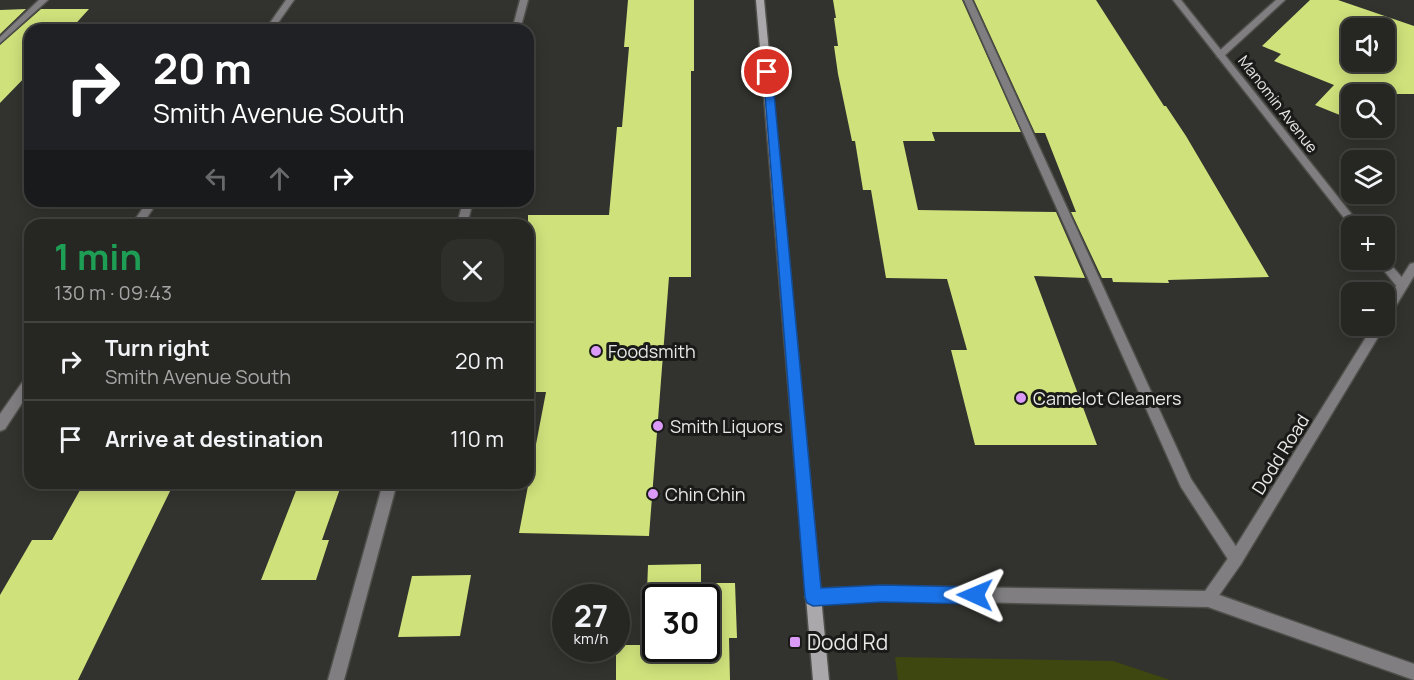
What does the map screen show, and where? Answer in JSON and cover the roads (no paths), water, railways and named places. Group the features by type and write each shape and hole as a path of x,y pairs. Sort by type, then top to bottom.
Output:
{"main road":[{"path":"760,0 821,680"}],"street":[{"path":"0,41 44,0"},
{"path":"273,24 290,0"},
{"path":"518,24 524,0"},
{"path":"968,0 1186,483 1236,559"},
{"name":"Manomin Avenue","path":"1177,0 1348,216"},
{"path":"1220,55 1281,0"},
{"path":"1395,297 1414,267"},
{"path":"1390,270 1402,285"},
{"name":"Dodd Road","path":"1208,599 1236,559 1373,336"},
{"path":"0,425 24,390"},
{"path":"336,680 388,489"},
{"path":"813,597 882,593 1208,599 1414,672"}],"place":[{"name":"Foodsmith","path":"596,351"},
{"name":"Camelot Cleaners","path":"1021,398"},
{"name":"Smith Liquors","path":"658,426"},
{"name":"Chin Chin","path":"653,494"},
{"name":"Dodd Rd","path":"795,642"}]}
